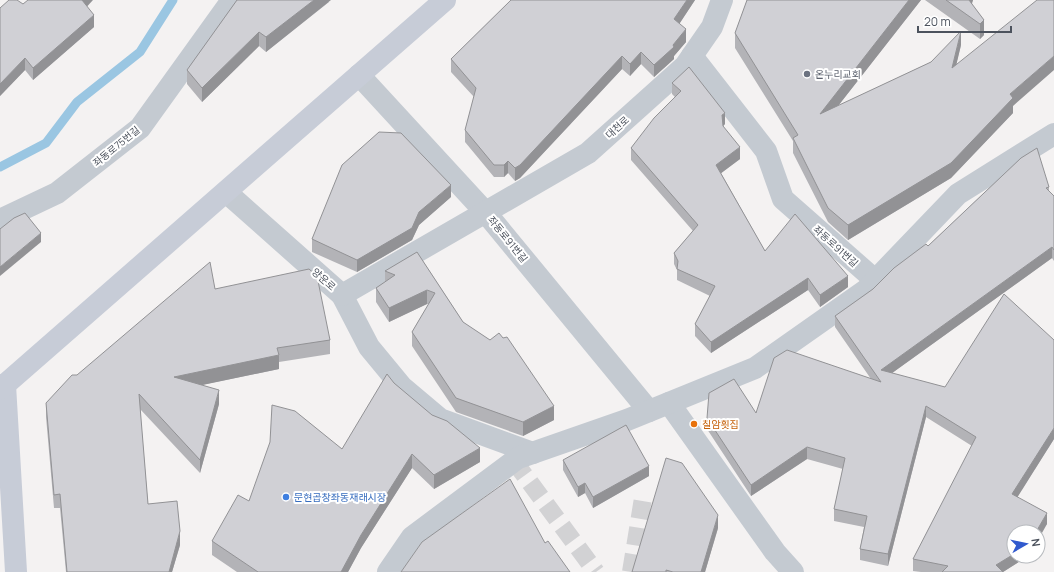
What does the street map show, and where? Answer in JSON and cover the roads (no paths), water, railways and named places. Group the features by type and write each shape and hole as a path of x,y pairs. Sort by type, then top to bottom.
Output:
{"main road":[{"path":"16,572 2,386 445,0"}],"street":[{"name":"좌동로75번길","path":"0,220 57,193 140,128 232,0"},
{"name":"대천로","path":"481,215 588,153 685,66 712,27 722,0"},
{"name":"좌동로91번길","path":"692,56 766,151 783,199 875,280"},
{"name":"좌동로91번길","path":"359,75 649,411"},
{"path":"388,572 412,537 518,458 649,411 755,368 866,290 958,194 1054,134"},
{"name":"양운로","path":"226,192 342,295 481,215"},
{"path":"342,295 369,347 402,387 440,419 533,453"},
{"path":"669,403 775,552 793,572"}],"waterway":[{"path":"0,167 46,143 77,102 140,52 173,0"}],"tunnel":[{"path":"514,461 596,572"},
{"path":"631,572 644,492"}],"place":[{"name":"온누리교회","path":"807,74"},
{"name":"칠암횟집","path":"694,424"},
{"name":"문현곱창좌동재래시장","path":"286,497"}]}
